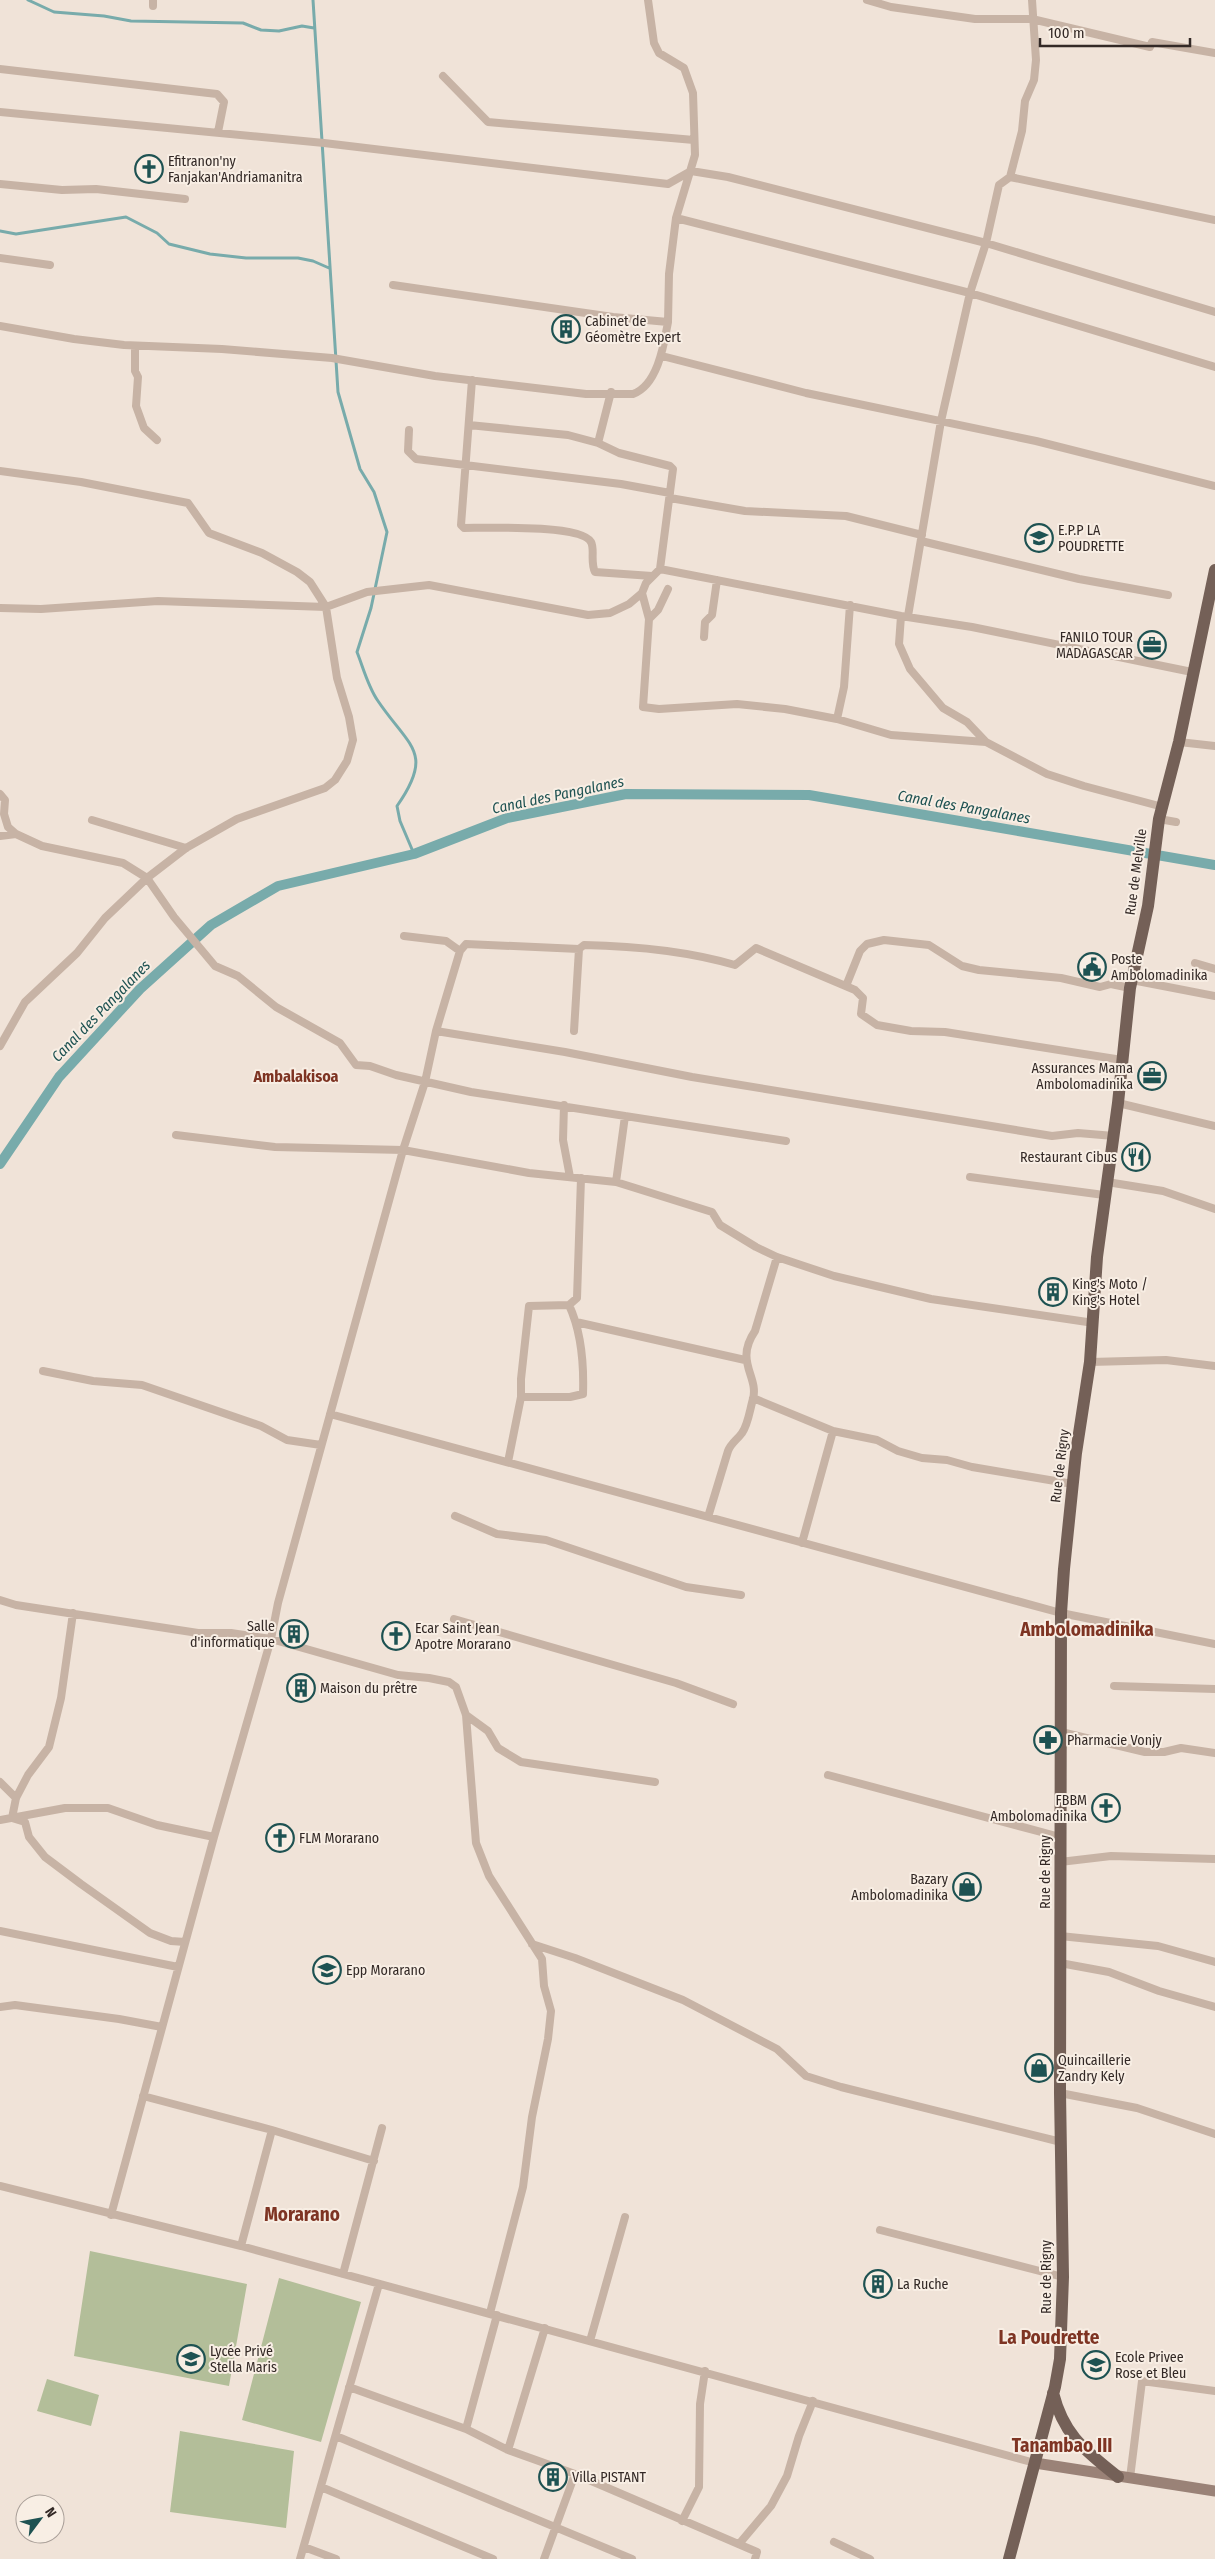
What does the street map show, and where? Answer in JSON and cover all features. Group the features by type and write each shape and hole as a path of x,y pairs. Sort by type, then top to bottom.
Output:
{"main road":[{"name":"Rue de Melville","path":"1106,1188 1114,1136 1131,984 1148,906 1161,813 1215,572"},
{"name":"Rue de Rigny","path":"1009,2559 1053,2393 1060,2359 1063,2277 1060,2092 1061,1613 1073,1484 1090,1362 1094,1323 1093,1297 1106,1188"},
{"path":"1053,2393 1063,2422 1071,2435 1092,2457 1124,2477"},
{"path":"1034,2463 1215,2491"}],"street":[{"path":"0,326 74,339 135,346 222,349 332,358 472,380 586,394 611,392 633,394 640,391 645,387 662,356 668,322 669,274 676,218 695,155 693,93 684,68 659,53 654,43 648,0"},
{"path":"867,0 891,7 975,18 1032,19 1150,47 1152,42 1215,53"},
{"path":"1032,0 1036,60 1034,80 1025,101 1022,131 1010,177 999,186 986,242 970,293 941,421 921,538 899,644 910,669 943,708 967,722 986,742 1047,774 1161,813 1176,822"},
{"path":"0,69 218,94 224,102 218,132"},
{"path":"444,76 488,122 694,140"},
{"path":"0,112 320,142 668,184 691,170 728,177 986,242 1215,312"},
{"path":"1010,177 1215,220"},
{"path":"0,184 62,190 96,190 185,200"},
{"path":"676,218 970,293 1215,367"},
{"path":"0,258 50,265"},
{"path":"393,285 613,317 668,322"},
{"path":"135,346 135,371 138,376 136,406 144,428 157,440"},
{"path":"662,356 806,393 1036,441 1215,486"},
{"path":"472,380 464,464 461,525 464,528 543,529 581,536 592,543 592,566 595,572 652,576"},
{"path":"598,443 611,392"},
{"path":"0,608 41,609 158,601 326,607 367,592 429,586 588,615 610,613 630,604 642,593 646,583 660,569 673,470 670,466 619,453 598,443 568,435 469,425"},
{"path":"409,430 408,451 412,458 670,495 745,511 846,516 921,538 1079,579 1168,596"},
{"path":"0,471 81,482 188,503 209,533 262,553 297,572 310,582 326,607 337,678 350,717 353,740 347,762 336,780 325,788 237,819 186,848 147,878 105,918 77,952 25,1002 0,1046"},
{"path":"660,569 904,616 972,627 1192,672"},
{"path":"704,637 705,622 712,615 717,580"},
{"path":"649,619 658,610 668,589"},
{"path":"642,593 649,619 643,707 659,709 737,704 785,709 837,719 891,735 986,742"},
{"path":"837,719 844,687 850,605"},
{"path":"1178,742 1215,746"},
{"path":"0,794 5,800 4,814 8,827 16,834 42,846 124,863 147,878 174,917 215,966 238,976 276,1007 340,1043 356,1065 370,1066 425,1082 786,1141"},
{"path":"92,820 186,848"},
{"path":"0,836 16,834"},
{"path":"404,936 446,941 460,951"},
{"path":"846,986 860,951 867,944 884,940 929,945 962,966 979,970 1061,978 1100,988 1111,984 1131,984 1215,996"},
{"path":"111,2215 214,1837 271,1639 278,1603 321,1445 403,1150 425,1082 436,1030 460,951 466,944 579,949 584,945 627,946 735,964 756,948 769,951 860,993 863,1004 861,1014 877,1024 911,1031 945,1032 1122,1060"},
{"path":"574,1031 579,949"},
{"path":"1194,964 1215,968"},
{"path":"436,1030 565,1052 692,1077 1052,1136 1078,1133 1114,1136"},
{"path":"1118,1103 1215,1126"},
{"path":"564,1105 563,1140 570,1177"},
{"path":"616,1182 625,1116"},
{"path":"176,1135 276,1147 403,1150 529,1173 616,1182 712,1212 720,1225 776,1258 834,1276 931,1299 1094,1323"},
{"path":"970,1177 1163,1191 1215,1208"},
{"path":"508,1462 521,1397 521,1379 530,1306 568,1305 577,1298 581,1178"},
{"path":"708,1517 728,1451 732,1442 742,1433 753,1398 745,1360 776,1258"},
{"path":"521,1397 570,1397 583,1394 584,1368 576,1322 568,1305"},
{"path":"576,1322 745,1360"},
{"path":"1090,1362 1166,1360 1215,1366"},
{"path":"43,1371 93,1380 142,1385 261,1426 287,1440 321,1445"},
{"path":"753,1398 833,1432 877,1440 898,1452 922,1458 947,1460 972,1467 1073,1484"},
{"path":"330,1414 1061,1613 1215,1644"},
{"path":"802,1543 833,1432"},
{"path":"455,1516 497,1534 546,1540 686,1586 741,1595"},
{"path":"0,1600 16,1605 198,1633 231,1633 271,1639 398,1675 449,1682 456,1687 466,1715 476,1843 489,1876 542,1959 544,1986 551,2011 548,2039 532,2117 523,2187 466,2429"},
{"path":"12,1818 16,1798 28,1775 49,1746 61,1698 73,1613"},
{"path":"454,1619 676,1683 733,1704"},
{"path":"1114,1686 1215,1689"},
{"path":"466,1715 488,1731 498,1748 521,1762 655,1782"},
{"path":"1061,1732 1145,1752 1164,1752 1180,1748 1215,1753"},
{"path":"828,1775 1060,1837"},
{"path":"0,1782 16,1798"},
{"path":"0,1820 65,1808 108,1808 157,1825 214,1837"},
{"path":"12,1818 24,1822 30,1837 45,1857 81,1884 150,1933 171,1941 185,1942"},
{"path":"1060,1862 1111,1856 1215,1859"},
{"path":"0,1931 178,1967"},
{"path":"1060,1936 1158,1946 1215,1962"},
{"path":"532,1944 575,1958 683,2000 777,2049 806,2076 840,2087 1061,2142"},
{"path":"1060,1963 1109,1972 1159,1991 1215,2007"},
{"path":"0,2007 16,2005 119,2019 162,2027"},
{"path":"1060,2092 1137,2108 1215,2134"},
{"path":"143,2096 272,2130 374,2160"},
{"path":"343,2274 382,2128"},
{"path":"241,2246 272,2130"},
{"path":"0,2186 241,2246 705,2371 1034,2463"},
{"path":"590,2341 625,2217"},
{"path":"880,2230 1063,2277"},
{"path":"300,2559 379,2284"},
{"path":"508,2450 545,2328"},
{"path":"682,2521 699,2486 700,2404 705,2371"},
{"path":"1124,2477 1142,2381 1215,2391"},
{"path":"349,2387 466,2429 508,2450 575,2474 757,2552 754,2559"},
{"path":"739,2544 771,2506 787,2476 799,2436 813,2401"},
{"path":"336,2436 632,2559"},
{"path":"544,2559 575,2474"},
{"path":"321,2487 493,2559"},
{"path":"834,2542 870,2559"},
{"path":"304,2547 336,2559"}],"green space":[{"path":"90,2251 247,2284 229,2386 74,2356"},
{"path":"279,2278 361,2302 321,2442 242,2420"},
{"path":"47,2379 99,2395 91,2426 37,2411"},
{"path":"180,2431 294,2451 286,2528 170,2512"}],"waterway":[{"path":"28,0 54,12 104,16 131,21 243,23 261,30 279,31 302,26 314,28"},
{"path":"313,0 338,392 360,469 374,492 387,532 371,608 357,652 374,695 408,740 416,761 408,788 397,806 400,821 414,854"},
{"path":"0,231 16,234 126,217 157,233 169,244 210,254 246,258 298,258 313,261 329,268"},
{"name":"Canal des Pangalanes","path":"0,1164 59,1077 140,989 211,925 278,886 414,854 507,818 626,794 809,795 1215,865"}],"place":[{"name":"Efitranon'ny Fanjakan'Andriamanitra","path":"149,169"},
{"name":"Cabinet de Géomètre Expert","path":"566,329"},
{"name":"E.P.P LA POUDRETTE","path":"1039,538"},
{"name":"FANILO TOUR MADAGASCAR","path":"1152,645"},
{"name":"Poste Ambolomadinika","path":"1092,967"},
{"name":"Assurances Mama Ambolomadinika","path":"1152,1076"},
{"name":"Restaurant Cibus","path":"1136,1157"},
{"name":"King's Moto / King's Hotel","path":"1053,1292"},
{"name":"Salle d'informatique","path":"294,1634"},
{"name":"Ecar Saint Jean Apotre Morarano","path":"396,1636"},
{"name":"Maison du prêtre","path":"301,1688"},
{"name":"Pharmacie Vonjy","path":"1048,1740"},
{"name":"FBBM Ambolomadinika","path":"1106,1808"},
{"name":"FLM Morarano","path":"280,1838"},
{"name":"Bazary Ambolomadinika","path":"967,1887"},
{"name":"Epp Morarano","path":"327,1970"},
{"name":"Quincaillerie Zandry Kely","path":"1039,2068"},
{"name":"La Ruche","path":"878,2284"},
{"name":"Lycée Privé Stella Maris","path":"191,2359"},
{"name":"Ecole Privee Rose et Bleu","path":"1096,2365"},
{"name":"Villa PISTANT","path":"553,2477"}],"district":[{"name":"Ambalakisoa","path":"296,1076"},
{"name":"Ambolomadinika","path":"1087,1629"},
{"name":"Morarano","path":"302,2214"},
{"name":"La Poudrette","path":"1049,2337"},
{"name":"Tanambao III","path":"1062,2445"}]}
